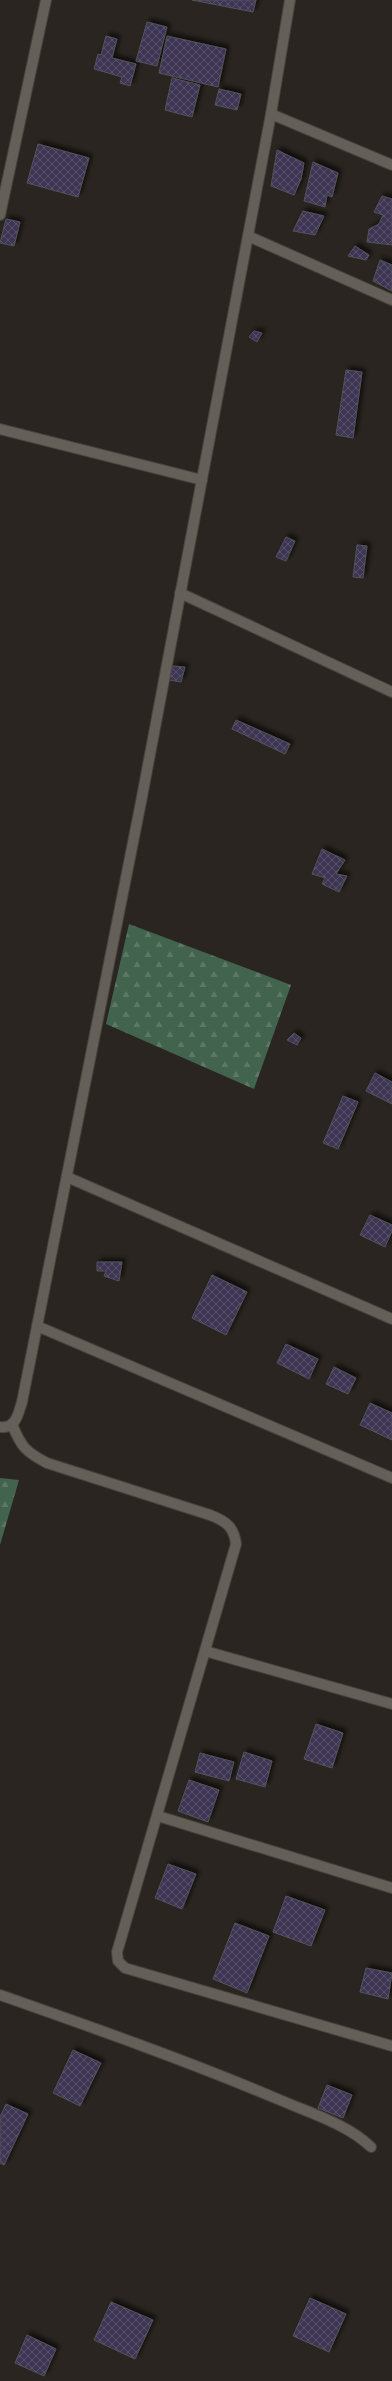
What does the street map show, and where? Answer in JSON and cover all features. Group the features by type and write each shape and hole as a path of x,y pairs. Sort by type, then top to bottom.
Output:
{"street":[{"path":"0,215 46,0"},
{"path":"0,1428 12,1424 17,1418 22,1402 202,480 271,114 290,0"},
{"path":"271,114 392,165"},
{"path":"248,236 392,300"},
{"path":"0,429 202,480"},
{"path":"180,593 392,692"},
{"path":"67,1177 392,1319"},
{"path":"37,1326 392,1478"},
{"path":"12,1424 20,1444 30,1454 47,1463 195,1509 222,1520 231,1527 235,1534 236,1544 158,1816 117,1952 118,1961 125,1968 392,2046"},
{"path":"205,1651 392,1704"},
{"path":"158,1816 392,1888"},
{"path":"0,1995 221,2075 336,2124 354,2133 371,2147"}],"green space":[{"path":"129,924 291,985 254,1089 106,1024"},
{"path":"0,1478 19,1480 0,1545"}],"building":[{"path":"192,0 256,0 253,12"},
{"path":"147,22 167,27 157,66 136,61"},
{"path":"106,36 117,39 112,58 136,64 130,86 120,83 122,77 94,69 98,54 101,55"},
{"path":"167,36 226,49 218,87 159,73"},
{"path":"172,78 200,85 192,117 165,110"},
{"path":"219,89 241,94 237,110 215,105"},
{"path":"38,144 89,158 78,197 27,183"},
{"path":"277,150 304,163 301,179 294,195 271,186"},
{"path":"313,162 338,173 332,197 327,195 325,207 304,201"},
{"path":"382,196 392,199 392,245 367,242 369,229 379,224 383,215 374,212"},
{"path":"303,211 324,216 315,235 293,231"},
{"path":"6,219 20,222 14,246 0,243"},
{"path":"355,246 369,255 366,260 348,256"},
{"path":"380,260 392,265 392,291 373,281"},
{"path":"254,331 262,333 257,342 249,337"},
{"path":"346,370 362,372 353,438 336,435"},
{"path":"286,537 295,541 286,561 276,557"},
{"path":"357,545 367,546 363,578 353,577"},
{"path":"173,666 185,667 181,682 169,680"},
{"path":"236,720 290,744 285,754 232,729"},
{"path":"322,849 345,860 336,874 347,876 339,892 322,884 325,878 312,874"},
{"path":"294,1033 301,1038 297,1045 287,1040"},
{"path":"375,1073 392,1082 392,1104 366,1091"},
{"path":"343,1096 358,1102 338,1149 323,1143"},
{"path":"370,1215 392,1225 392,1231 385,1247 360,1235"},
{"path":"97,1262 122,1262 119,1281 104,1276 106,1271 97,1271"},
{"path":"212,1275 247,1292 226,1335 192,1318"},
{"path":"286,1344 318,1359 309,1379 277,1363"},
{"path":"334,1367 356,1378 348,1394 326,1384"},
{"path":"370,1403 392,1413 392,1440 360,1425"},
{"path":"316,1724 343,1733 332,1768 304,1759"},
{"path":"244,1752 272,1761 265,1787 236,1779"},
{"path":"200,1753 234,1762 229,1781 195,1772"},
{"path":"189,1780 219,1790 208,1822 178,1811"},
{"path":"168,1864 196,1874 182,1909 155,1898"},
{"path":"286,1896 325,1910 311,1946 273,1932"},
{"path":"235,1923 269,1936 247,1993 213,1979"},
{"path":"366,1968 392,1973 388,1999 360,1992"},
{"path":"73,2050 101,2063 80,2106 53,2093"},
{"path":"327,2085 352,2095 343,2118 318,2108"},
{"path":"6,2104 28,2114 4,2165 0,2163 0,2117"},
{"path":"310,2298 346,2314 329,2352 293,2336"},
{"path":"111,2302 153,2320 135,2359 94,2340"},
{"path":"27,2335 56,2349 44,2376 15,2363"}]}
